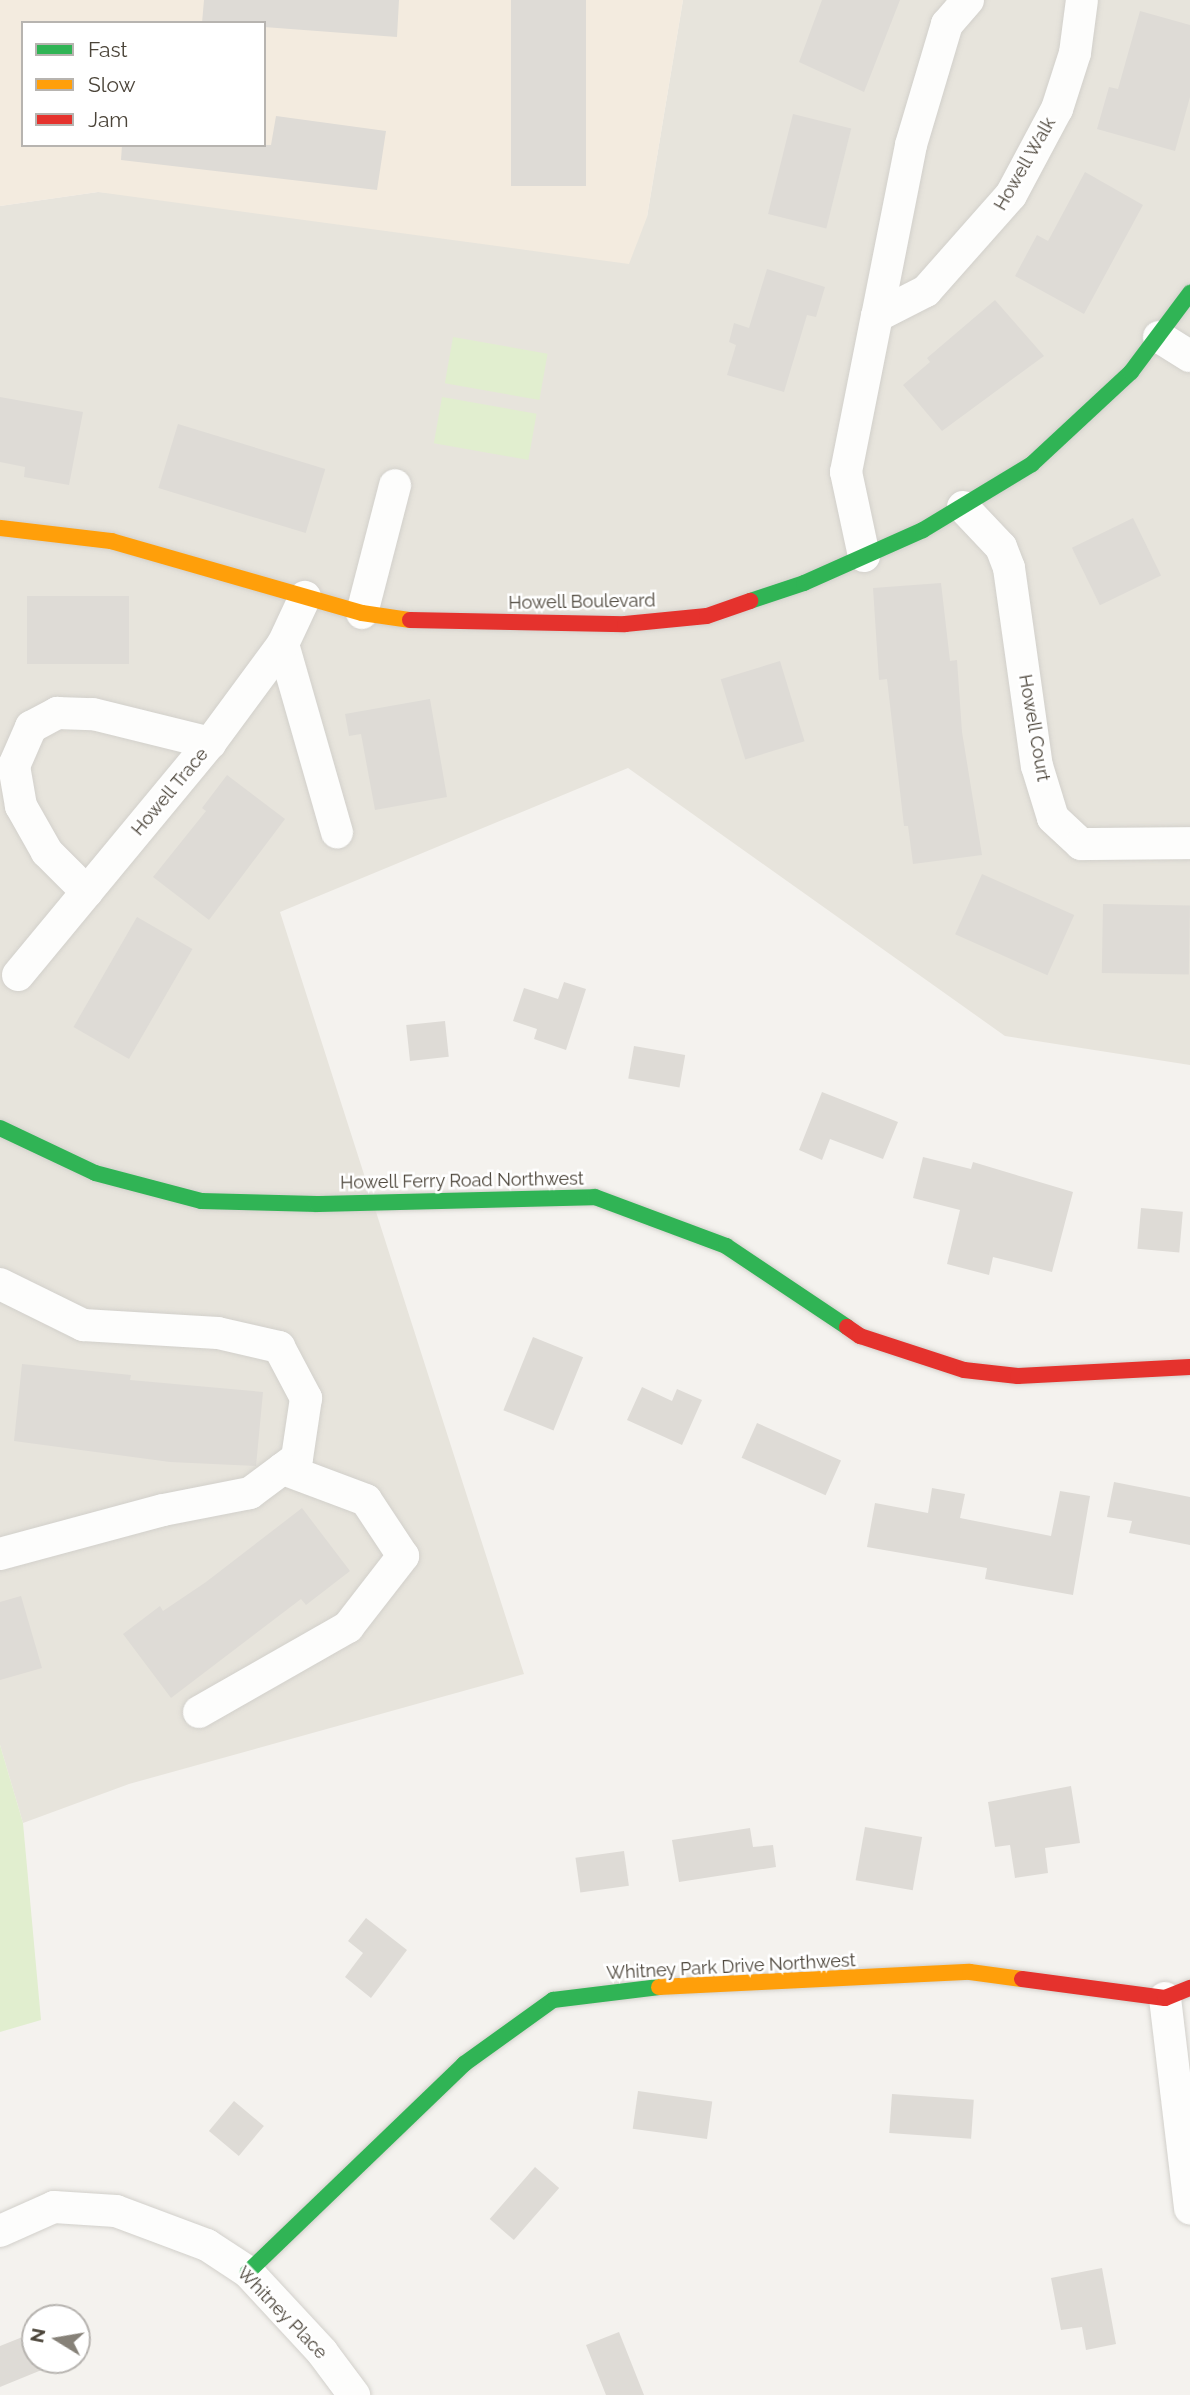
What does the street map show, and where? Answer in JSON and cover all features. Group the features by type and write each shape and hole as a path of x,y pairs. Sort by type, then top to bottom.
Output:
{"street":[{"path":"864,556 846,472 911,145 947,24 968,0"},
{"name":"Howell Walk","path":"877,316 926,291 1011,195 1057,109 1075,53 1082,0"},
{"name":"Howell Boulevard","path":"0,528 111,541 362,613 404,620 625,624 707,616 804,583 864,556 963,507 1032,464 1131,372 1190,293"},
{"path":"1159,337 1190,356"},
{"path":"362,613 395,485"},
{"name":"Howell Court","path":"963,507 1001,547 1009,568 1037,766 1054,818 1081,844 1190,843"},
{"name":"Howell Trace","path":"18,975 211,743 283,644 305,597"},
{"path":"283,644 337,832"},
{"path":"87,892 47,852 21,806 14,766 31,727 57,713 93,714 211,743"},
{"name":"Howell Ferry Road Northwest","path":"0,1128 95,1173 201,1201 317,1204 595,1197 635,1209 726,1246 860,1336 964,1370 1018,1376 1190,1367"},
{"path":"0,1284 83,1325 218,1333 279,1347 306,1398 297,1458 250,1493 163,1510 0,1554"},
{"path":"199,1712 348,1627 403,1556 366,1500 283,1469"},
{"name":"Whitney Park Drive Northwest","path":"248,2272 464,2064 553,2000 636,1988 970,1972 1178,1993"},
{"path":"1178,1993 1190,2209"},
{"name":"Whitney Place","path":"0,2231 54,2207 116,2211 207,2245 248,2272 322,2351 354,2395"}],"shaded area":[{"path":"0,0 683,0 647,217 629,264 98,192 0,206"},
{"path":"683,0 1190,0 1190,1065 1005,1036 628,768 280,912 524,1674 129,1784 23,1823 0,1745 0,206 98,192 647,217"}],"green space":[{"path":"453,337 548,354 539,400 445,383"},
{"path":"442,397 537,414 528,460 434,443"},
{"path":"0,1745 23,1823 41,2020 0,2032"}],"building":[{"path":"204,0 399,0 397,37 266,27 266,21 202,21"},
{"path":"511,0 586,0 586,186 511,186"},
{"path":"822,0 900,0 864,92 799,62"},
{"path":"1140,11 1190,25 1190,97 1175,151 1097,129 1109,87 1118,89"},
{"path":"793,114 851,129 826,228 768,214"},
{"path":"276,116 386,131 377,190 121,160 122,147 271,145"},
{"path":"1085,172 1143,205 1084,314 1015,276 1037,235 1048,241"},
{"path":"767,269 825,287 816,317 807,315 784,392 727,375 736,345 729,342 734,323 749,328"},
{"path":"995,300 1044,356 942,431 903,385 930,362 927,358"},
{"path":"0,397 83,412 69,485 24,477 25,467 0,462"},
{"path":"178,424 325,469 306,533 158,488"},
{"path":"1133,518 1161,576 1100,605 1072,548"},
{"path":"941,583 950,661 957,660 962,732 982,855 913,864 908,826 904,826 887,679 879,680 873,588"},
{"path":"27,596 129,596 129,664 27,664"},
{"path":"780,661 805,741 745,759 721,679"},
{"path":"430,699 447,797 375,810 361,734 349,736 345,714"},
{"path":"227,775 285,819 209,920 153,877 206,811 202,808"},
{"path":"982,874 1074,915 1047,975 955,934"},
{"path":"1103,904 1190,906 1189,975 1102,973"},
{"path":"137,917 192,949 129,1059 74,1027"},
{"path":"564,982 586,989 566,1050 534,1039 537,1029 513,1021 524,988 558,999"},
{"path":"445,1021 449,1057 410,1061 406,1025"},
{"path":"634,1046 685,1055 679,1088 628,1078"},
{"path":"822,1092 898,1122 883,1159 830,1139 822,1160 799,1150"},
{"path":"923,1157 971,1169 973,1162 1073,1192 1052,1272 993,1257 989,1275 947,1264 960,1210 913,1198"},
{"path":"1141,1208 1183,1212 1179,1253 1137,1249"},
{"path":"533,1337 583,1357 553,1430 503,1410"},
{"path":"22,1364 131,1375 130,1380 263,1392 256,1466 170,1462 14,1441"},
{"path":"642,1387 672,1401 677,1389 702,1400 682,1445 627,1420"},
{"path":"757,1423 841,1460 826,1495 742,1458"},
{"path":"1114,1482 1190,1497 1190,1545 1129,1533 1132,1521 1107,1517"},
{"path":"932,1488 965,1494 960,1518 1051,1536 1060,1491 1090,1496 1073,1595 985,1579 987,1568 867,1547 875,1503 928,1513"},
{"path":"302,1508 350,1571 306,1605 301,1599 171,1698 123,1634 160,1606 163,1611 206,1582"},
{"path":"21,1596 42,1668 0,1680 0,1602"},
{"path":"1071,1786 1080,1843 1045,1848 1048,1873 1015,1878 1010,1845 995,1847 988,1802"},
{"path":"865,1827 922,1837 913,1890 856,1880"},
{"path":"750,1828 753,1847 773,1845 776,1867 679,1882 672,1840"},
{"path":"624,1851 629,1886 580,1892 575,1858"},
{"path":"366,1918 407,1950 371,1998 345,1977 363,1953 348,1941"},
{"path":"638,2091 712,2101 707,2139 633,2129"},
{"path":"892,2094 974,2100 971,2139 889,2133"},
{"path":"234,2101 264,2126 239,2156 209,2131"},
{"path":"535,2167 559,2188 514,2240 490,2219"},
{"path":"1102,2268 1116,2344 1086,2350 1082,2327 1061,2330 1051,2278"},
{"path":"619,2332 644,2395 606,2395 586,2345"},
{"path":"21,2338 21,2374 32,2374 0,2387 0,2346"}],"traffic: fast":[{"path":"750,601 804,583 923,530 1032,464 1131,372 1190,293"},
{"path":"0,1128 95,1173 201,1201 317,1204 595,1197 726,1246 847,1327"},
{"path":"248,2272 464,2064 553,2000 659,1987"}],"traffic: slow":[{"path":"0,528 111,541 362,613 410,620"},
{"path":"659,1987 970,1972 1022,1979"}],"traffic: jam":[{"path":"410,620 625,624 707,616 750,601"},
{"path":"847,1327 860,1336 964,1370 1018,1376 1190,1367"},
{"path":"1022,1979 1165,1998 1190,1988"}]}
